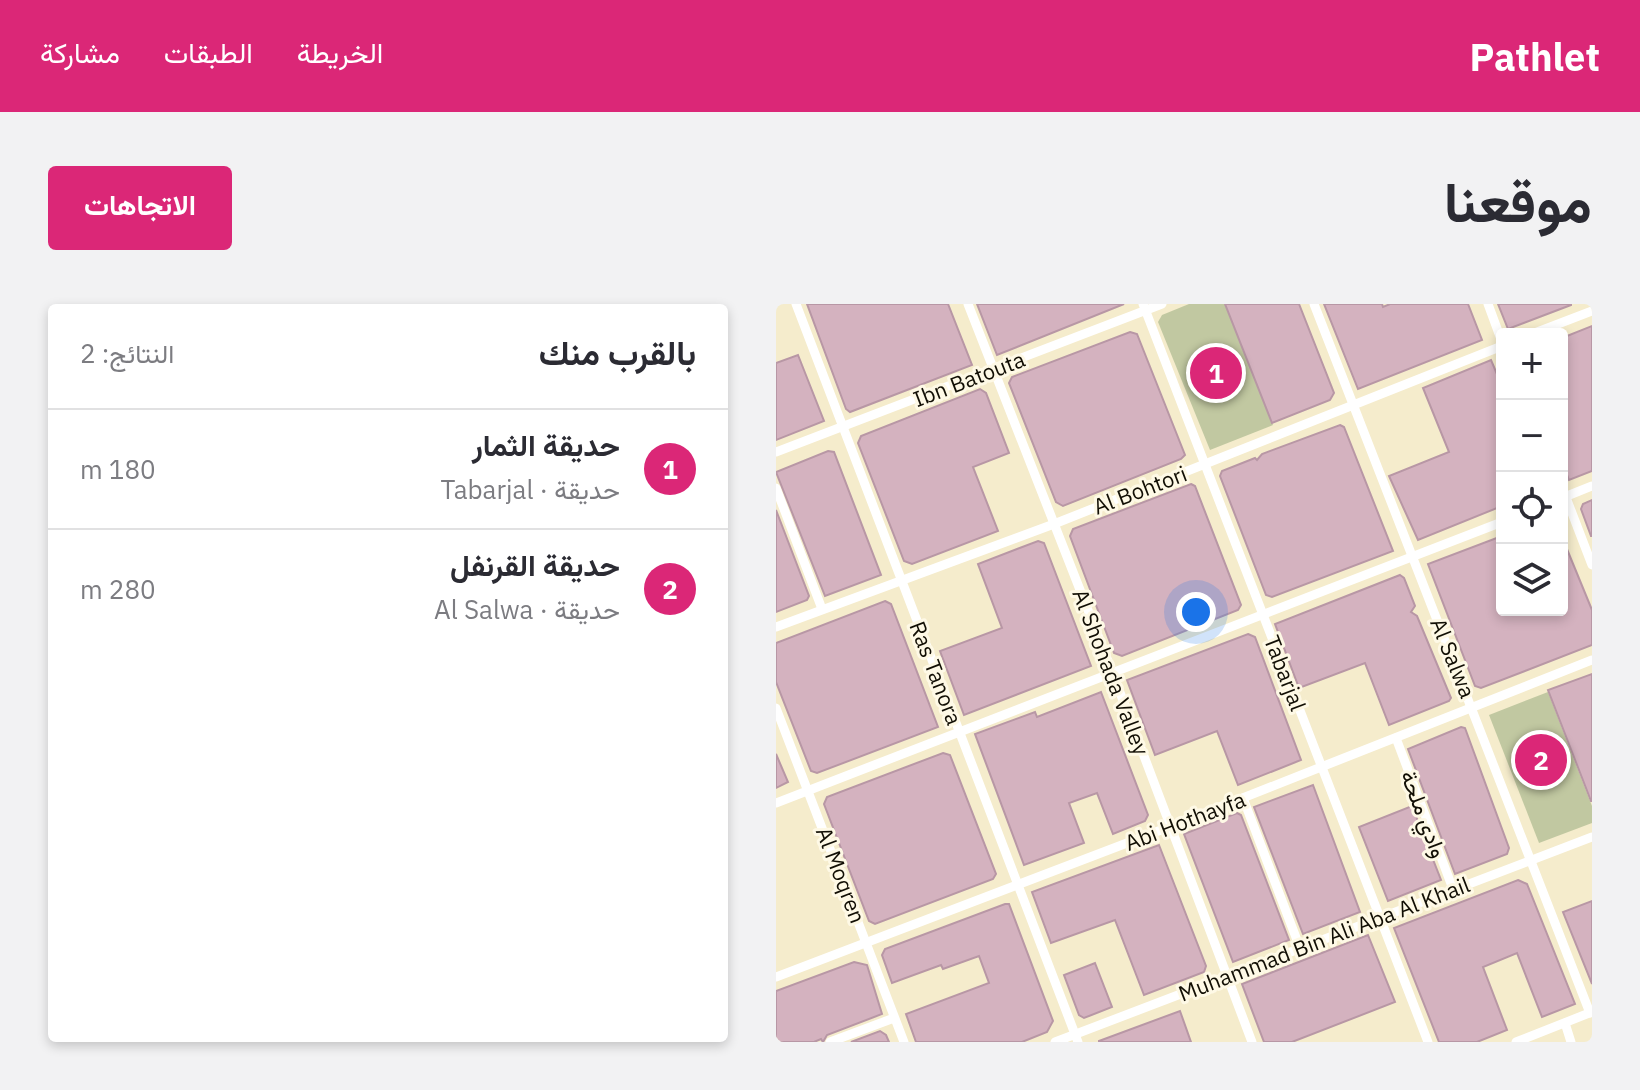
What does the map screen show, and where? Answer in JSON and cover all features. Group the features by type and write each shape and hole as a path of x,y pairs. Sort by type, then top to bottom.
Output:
{"street":[{"name":"Ras Tanora","path":"796,304 1076,1038"},
{"name":"Al Shohada Valley","path":"968,304 1113,674 1252,1042"},
{"name":"Ibn Batouta","path":"776,452 993,370 1144,307 1162,304"},
{"name":"Al Salwa","path":"1314,304 1591,1012"},
{"path":"1488,304 1496,328"},
{"name":"Tabarjal","path":"1144,307 1428,1042"},
{"path":"1548,328 1592,311"},
{"name":"Al Bohtori","path":"776,627 1054,524 1496,346"},
{"path":"1568,493 1592,486"},
{"path":"776,488 822,609"},
{"path":"1568,506 1592,565"},
{"path":"776,803 1496,524"},
{"name":"Abi Hothayfa","path":"776,977 1169,827 1592,660"},
{"name":"Al Moqren","path":"776,708 904,1042"},
{"name":"وادي ملحة","path":"1396,738 1453,889"},
{"path":"1243,798 1300,948"},
{"name":"Muhammad Bin Ali Aba Al Khail","path":"1055,1042 1076,1038 1226,976 1592,837"},
{"path":"1516,1042 1591,1012"},
{"path":"830,1042 894,1018"},
{"path":"1565,1023 1571,1042"}],"green space":[{"path":"1189,304 1225,304 1273,425 1210,450 1158,322 1162,315"},
{"path":"1548,692 1592,806 1592,823 1539,843 1489,715"}],"building":[{"path":"807,304 948,304 972,365 850,412 846,409"},
{"path":"977,304 1124,304 997,355"},
{"path":"1225,304 1299,304 1334,393 1330,400 1272,423"},
{"path":"1324,304 1382,304 1383,307 1390,304 1468,304 1482,340 1358,389"},
{"path":"1498,304 1571,304 1511,328 1508,328"},
{"path":"1592,326 1592,471 1569,480 1568,477 1568,336"},
{"path":"1130,332 1137,334 1185,455 1063,506 1056,502 1009,383 1012,377"},
{"path":"798,355 824,421 776,440 776,363"},
{"path":"1491,360 1496,372 1496,508 1418,540 1389,476 1449,452 1423,388"},
{"path":"980,389 986,393 1009,453 973,467 998,531 912,564 904,561 858,443 861,436"},
{"path":"1340,425 1344,427 1393,551 1272,597 1266,595 1220,476 1222,471 1255,458 1257,460 1262,454"},
{"path":"828,451 834,452 881,575 825,596 776,472"},
{"path":"1191,484 1195,486 1241,605 1238,610 1122,656 1114,653 1070,536 1073,529"},
{"path":"1592,500 1591,536 1581,509 1583,504"},
{"path":"776,510 809,596 807,600 776,612"},
{"path":"1496,538 1496,616 1568,616 1568,552 1592,610 1592,645 1481,688 1475,686 1428,564"},
{"path":"1038,541 1044,543 1091,666 964,715 940,651 1002,628 978,564"},
{"path":"1400,575 1415,606 1411,612 1417,616 1451,698 1449,701 1389,725 1365,663 1299,688 1275,624"},
{"path":"885,601 891,604 938,727 817,773 811,771 776,682 776,643"},
{"path":"1248,634 1255,637 1301,760 1238,785 1217,731 1155,755 1127,680"},
{"path":"1592,674 1592,801 1591,801 1548,690"},
{"path":"1101,692 1148,815 1145,821 1113,834 1097,793 1069,803 1084,843 1024,865 975,734 1035,712 1037,717"},
{"path":"1465,728 1509,848 1507,854 1455,874 1408,749"},
{"path":"943,753 950,755 996,874 993,879 875,924 869,921 824,804 827,797"},
{"path":"776,754 788,782 776,788"},
{"path":"1313,785 1360,912 1303,934 1254,807"},
{"path":"1412,806 1441,880 1388,901 1359,827"},
{"path":"1237,813 1241,815 1289,940 1233,962 1184,834"},
{"path":"1159,845 1206,966 1204,972 1144,995 1115,920 1051,943 1032,892"},
{"path":"1518,880 1527,884 1575,1004 1542,1017 1517,953 1483,967 1507,1030 1477,1042 1439,1042 1394,928"},
{"path":"1592,901 1592,984 1563,912"},
{"path":"1009,904 1053,1021 1047,1032 1022,1042 916,1042 906,1014 989,983 979,956 943,969 941,965 892,983 882,955 885,949"},
{"path":"1368,935 1395,1002 1292,1042 1264,1042 1242,984"},
{"path":"854,962 867,965 882,1014 827,1035 823,1042 821,1039 814,1042 776,1042 776,991"},
{"path":"1095,963 1112,1007 1084,1018 1079,1015 1064,975"},
{"path":"1180,1011 1191,1042 1099,1042 1099,1041"},
{"path":"880,1031 889,1042 851,1042"}],"place":[{"name":"حديقة الثمار","path":"1216,373"},
{"name":"حديقة القرنفل","path":"1541,760"}]}
